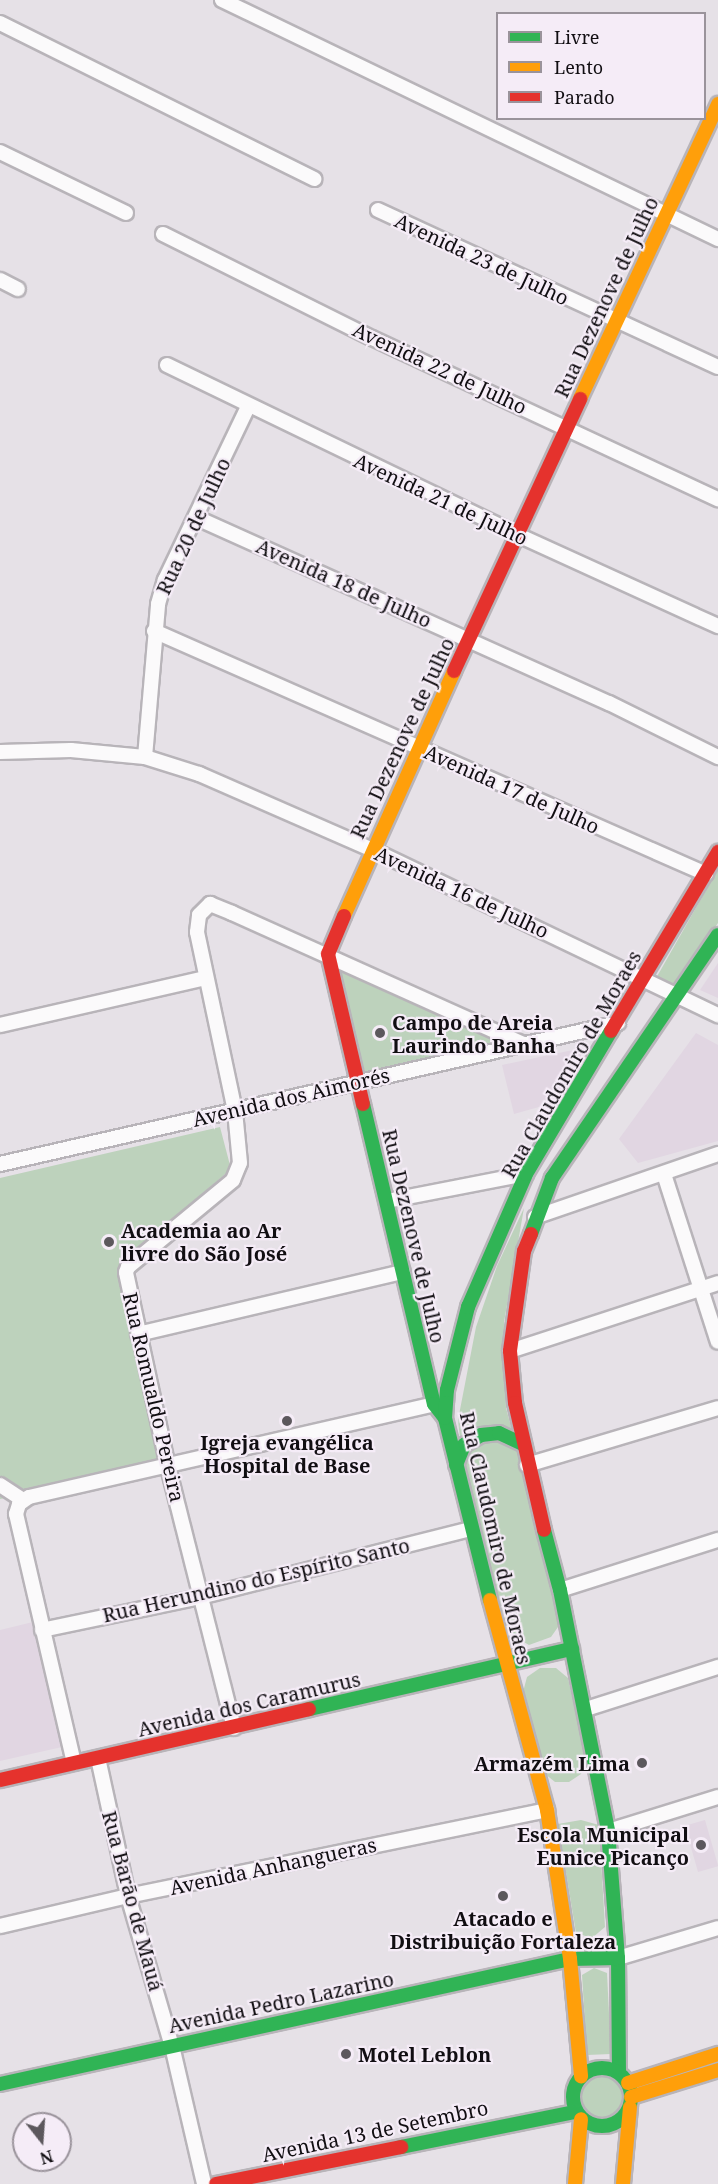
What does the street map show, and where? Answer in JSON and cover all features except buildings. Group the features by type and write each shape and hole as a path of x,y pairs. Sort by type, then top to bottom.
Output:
{"main road":[{"name":"Rua Dezenove de Julho","path":"445,1418 434,1404 387,1201 356,1081 328,954 371,849 420,748 714,110"},
{"name":"Rua Claudomiro de Moraes","path":"581,2076 570,1959 547,1810 471,1529 445,1418 447,1390 468,1307 526,1174 718,852"},
{"name":"Rua Claudomiro de Moraes","path":"623,2078 609,1831 586,1708 560,1590 527,1465 510,1351 524,1251 535,1217 573,1145 718,935"},
{"path":"456,1465 464,1445 481,1435 499,1433 523,1444"},
{"name":"Avenida dos Caramurus","path":"0,1780 572,1649"},
{"name":"Avenida Pedro Lazarino","path":"0,2084 570,1959 618,1958"},
{"path":"575,2184 578,2115 572,2094 581,2076 599,2068 623,2078 718,2054"},
{"path":"578,2115 593,2125 611,2125 631,2102 718,2070"},
{"path":"623,2078 631,2102 623,2184"},
{"name":"Avenida 13 de Setembro","path":"216,2184 543,2117 578,2115"}],"street":[{"path":"222,0 408,88 666,216 718,239"},
{"path":"0,23 314,179"},
{"path":"0,152 126,213"},
{"name":"Avenida 23 de Julho","path":"378,210 718,367"},
{"name":"Avenida 22 de Julho","path":"164,234 372,338 567,427 718,500"},
{"path":"0,280 18,289"},
{"name":"Avenida 21 de Julho","path":"166,365 248,408 718,626"},
{"name":"Rua 20 de Julho","path":"145,757 154,631 165,580 197,518 248,408"},
{"name":"Avenida 18 de Julho","path":"197,518 470,640 718,757"},
{"name":"Avenida 17 de Julho","path":"154,631 706,874"},
{"name":"Avenida 16 de Julho","path":"0,752 71,750 145,757 199,774 371,849 645,977 676,997 718,1015"},
{"path":"235,1111 197,932 199,915 210,904 328,954 524,1044"},
{"path":"0,1024 206,978"},
{"name":"Avenida dos Aimorés","path":"0,1164 618,1023"},
{"name":"Rua Romualdo Pereira","path":"234,1728 168,1467 126,1269 233,1180 240,1163 235,1111"},
{"path":"535,1217 718,1154"},
{"path":"387,1201 526,1174"},
{"path":"664,1174 718,1342"},
{"path":"138,1334 403,1272"},
{"path":"510,1351 718,1282"},
{"path":"21,1502 434,1404"},
{"path":"527,1465 718,1408"},
{"path":"0,1485 21,1502"},
{"path":"21,1502 16,1514 74,1763"},
{"name":"Rua Herundino do Espírito Santo","path":"42,1630 200,1596 471,1529"},
{"path":"560,1590 718,1540"},
{"path":"586,1708 718,1666"},
{"name":"Rua Barão de Mauá","path":"98,1758 128,1896 172,2046 204,2184"},
{"path":"609,1831 718,1797"},
{"name":"Avenida Anhangueras","path":"0,1926 128,1896 547,1810"},
{"path":"618,1958 718,1928"}],"shaded area":[{"path":"718,963 718,998 700,990"},
{"path":"696,1033 718,1045 718,1141 638,1163 619,1139"},
{"path":"587,1047 553,1103 514,1114 502,1065"},
{"path":"33,1622 62,1747 0,1761 0,1630"},
{"name":"Escola Municipal Eunice Picanço","path":"705,1820 718,1866 698,1872 685,1826"}],"green space":[{"path":"718,869 718,923 671,990 655,980"},
{"path":"335,962 503,1040 366,1076"},
{"path":"220,1127 231,1169 118,1267 162,1460 158,1465 0,1499 0,1178"},
{"path":"524,1208 504,1322 506,1408 560,1608 558,1627 551,1637 529,1645 508,1633 463,1465 458,1420 476,1327 497,1266"},
{"path":"540,1668 556,1668 568,1678 586,1760 581,1774 569,1782 555,1782 544,1773 523,1692 527,1677"},
{"path":"581,1820 599,1825 605,1927 592,1938 576,1933 558,1824"},
{"path":"594,1968 607,1973 611,2054 587,2055 582,1975"},
{"path":"601,2076 609,2077 616,2082 621,2089 621,2105 616,2112 609,2117 601,2118 593,2117 586,2112 581,2105 580,2097 581,2089 586,2082 593,2077"}],"traffic: fast":[{"path":"531,1234 552,1178 718,935"},
{"path":"490,1600 445,1418 447,1390 468,1307 526,1174 611,1031"},
{"path":"363,1104 434,1404 445,1418"},
{"path":"456,1465 464,1445 481,1435 499,1433 523,1444"},
{"path":"544,1530 560,1590 608,1831 618,1958 619,2073"},
{"path":"309,1709 572,1649"},
{"path":"0,2084 570,1959 618,1958"},
{"path":"596,2068 608,2068 623,2076 631,2091 631,2097 631,2103 623,2118 608,2126 596,2126 581,2118 573,2103 573,2091 581,2076 596,2068"},
{"path":"401,2147 575,2112"}],"traffic: slow":[{"path":"580,399 718,104"},
{"path":"344,916 454,671"},
{"path":"490,1600 547,1810 570,1959 581,2076"},
{"path":"628,2083 718,2054"},
{"path":"631,2097 718,2070"},
{"path":"623,2184 630,2107"},
{"path":"575,2184 581,2119"}],"traffic: jam":[{"path":"454,671 580,399"},
{"path":"611,1031 718,852"},
{"path":"344,916 328,954 363,1104"},
{"path":"531,1234 524,1251 510,1351 515,1403 544,1530"},
{"path":"0,1780 309,1709"},
{"path":"216,2184 401,2147"}],"place":[{"name":"Campo de Areia Laurindo Banha","path":"380,1033"},
{"name":"Academia ao Ar livre do São José","path":"109,1242"},
{"name":"Igreja evangélica Hospital de Base","path":"287,1421"},
{"name":"Armazém Lima","path":"642,1763"},
{"name":"Escola Municipal Eunice Picanço","path":"701,1845"},
{"name":"Atacado e Distribuição Fortaleza","path":"503,1896"},
{"name":"Motel Leblon","path":"346,2054"}]}
